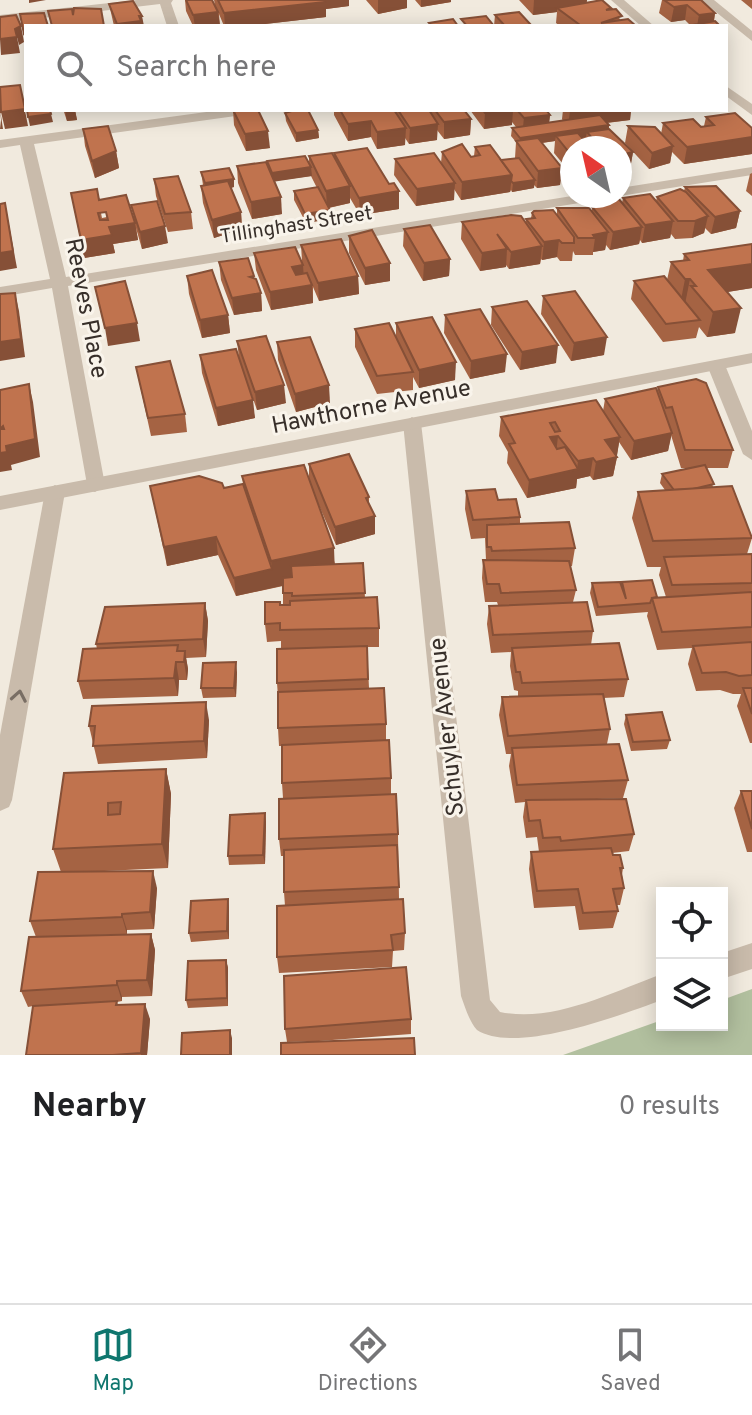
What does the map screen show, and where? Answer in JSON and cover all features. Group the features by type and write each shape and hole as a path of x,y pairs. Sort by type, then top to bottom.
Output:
{"street":[{"path":"0,19 114,3 165,0 172,24"},
{"path":"617,0 646,24"},
{"path":"707,0 752,37"},
{"path":"731,94 752,95"},
{"path":"731,94 752,111"},
{"path":"0,144 204,113"},
{"name":"Reeves Place","path":"26,141 59,282 95,485"},
{"path":"632,190 752,171"},
{"name":"Tillinghast Street","path":"0,292 560,202"},
{"name":"Hawthorne Avenue","path":"0,503 752,358"},
{"path":"716,365 752,454"},
{"name":"Schuyler Avenue","path":"412,423 475,996 482,1014 494,1025 521,1029 558,1022 656,989"},
{"path":"0,800 55,492"},
{"path":"728,964 752,956"}],"green space":[{"path":"752,989 752,1055 563,1055 656,1022 656,1031 728,1031 728,998"}],"building":[{"path":"186,0 212,0 218,12 193,15"},
{"path":"218,0 324,0 325,2 224,13"},
{"path":"602,0 611,8 606,10 616,9 622,16 601,23 628,19 634,24 579,24 557,8"},
{"path":"664,0 701,0 715,13 699,15 687,5 674,7"},
{"path":"133,1 142,16 139,16 141,21 117,24 109,4"},
{"path":"74,8 101,9 104,24 51,24 48,11 72,9 73,15"},
{"path":"519,12 530,24 503,24 495,15"},
{"path":"44,13 47,24 24,24 24,34 20,14"},
{"path":"16,15 21,26 15,29 17,37 0,39 0,17"},
{"path":"486,16 492,24 465,24 461,19"},
{"path":"453,19 457,24 430,24"},
{"path":"20,85 24,109 1,112 0,87"},
{"path":"27,112 51,114 28,117"},
{"path":"234,112 259,112 268,131 245,134"},
{"path":"309,112 318,130 296,133 285,113"},
{"path":"341,112 395,112 406,128 377,132 371,121 348,124"},
{"path":"399,112 430,112 438,124 410,128"},
{"path":"436,112 466,112 471,119 444,122"},
{"path":"519,112 548,112 550,115 524,118"},
{"path":"735,113 752,128 752,137 687,147 663,123 693,119 701,127 714,125 706,117"},
{"path":"600,115 609,125 520,138 512,128"},
{"path":"108,126 116,151 92,161 83,129"},
{"path":"628,126 655,127 673,146 652,153"},
{"path":"609,129 616,136 590,136 587,132"},
{"path":"578,133 581,136 560,136 560,141 556,136"},
{"path":"538,138 560,168 538,171 516,141"},
{"path":"462,144 471,157 480,155 475,147 490,145 512,175 462,182 442,152"},
{"path":"367,148 389,184 394,183 399,191 359,198 334,153"},
{"path":"332,153 350,186 326,191 309,156"},
{"path":"434,153 455,183 417,189 395,159"},
{"path":"305,156 311,167 272,173 267,161"},
{"path":"519,158 535,180 511,181 512,175 501,160"},
{"path":"266,162 281,197 251,202 237,166"},
{"path":"229,168 234,179 205,183 201,172"},
{"path":"178,176 191,212 165,214 154,179"},
{"path":"228,181 241,212 212,220 201,186"},
{"path":"716,186 740,211 715,217 685,187"},
{"path":"318,187 330,210 305,214 294,191"},
{"path":"97,189 99,200 126,195 135,223 109,227 112,235 81,240 71,193","holes":["106,212 108,220 100,220 98,213"]},
{"path":"680,189 708,216 695,221 678,221 657,197"},
{"path":"650,194 673,221 645,225 631,208 632,197"},
{"path":"157,201 165,226 140,232 131,205"},
{"path":"5,203 13,251 0,253 0,204"},
{"path":"557,208 589,208 608,232 593,235 595,238 578,238"},
{"path":"593,208 626,208 642,227 613,232"},
{"path":"553,210 574,237 574,243 559,240 544,242 526,219 535,218 534,211"},
{"path":"521,216 542,246 511,252 497,234 507,249 482,253 462,222"},
{"path":"430,225 450,259 424,263 404,229"},
{"path":"372,230 390,263 365,268 349,236"},
{"path":"341,239 358,276 318,283 301,245"},
{"path":"752,244 752,264 708,270 741,308 713,312 691,286 696,286 690,279 685,279 671,262 689,260 684,254"},
{"path":"295,247 303,265 292,267 296,275 307,273 312,285 270,292 254,253"},
{"path":"248,258 254,276 250,277 256,279 261,293 232,298 219,262"},
{"path":"212,270 228,315 200,320 187,276"},
{"path":"664,276 700,320 666,324 634,281"},
{"path":"125,281 137,323 105,328 95,287"},
{"path":"575,291 607,337 574,343 543,296"},
{"path":"15,293 21,339 0,342 0,294"},
{"path":"527,301 558,345 522,352 492,307"},
{"path":"480,309 507,354 471,361 445,315"},
{"path":"432,317 456,362 419,370 396,323"},
{"path":"389,323 413,372 377,376 355,329"},
{"path":"266,336 284,385 255,392 237,341"},
{"path":"310,337 329,385 295,394 277,342"},
{"path":"236,349 253,400 216,408 200,355"},
{"path":"170,361 185,414 148,418 136,367"},
{"path":"696,379 706,383 733,450 685,450 672,407 666,408 658,387"},
{"path":"29,384 35,439 6,446 7,452 0,453 0,390"},
{"path":"656,388 672,433 634,441 605,399"},
{"path":"596,400 620,437 605,440 617,457 596,462 593,458 578,461 558,436 550,437 557,449 565,447 578,469 529,480 509,444 515,443 501,417","holes":["555,422 560,431 555,432 550,423"]},
{"path":"349,454 375,516 335,527 309,464"},
{"path":"304,465 334,548 271,561 242,476"},
{"path":"705,465 714,484 693,489 674,490 662,474"},
{"path":"199,476 222,483 224,488 243,484 272,569 234,578 216,537 164,547 150,486"},
{"path":"732,486 752,538 653,541 638,492"},
{"path":"495,489 498,500 516,499 520,517 473,520 466,491"},
{"path":"569,522 575,548 492,551 491,547 487,547 487,525"},
{"path":"752,554 752,583 672,585 664,557"},
{"path":"483,560 569,561 576,590 501,593 499,584 487,584"},
{"path":"363,563 365,593 292,596 292,593 283,593 283,578 292,577 291,566"},
{"path":"652,580 657,597 652,598 650,603 598,607 592,583 620,582 626,599 622,582"},
{"path":"752,592 752,627 662,632 652,598"},
{"path":"377,597 379,628 280,630 280,623 265,624 265,602 290,605 290,601"},
{"path":"587,602 593,631 493,635 489,606"},
{"path":"205,603 203,639 96,644 105,607"},
{"path":"752,642 752,675 739,676 726,672 702,673 693,646"},
{"path":"619,643 628,679 522,683 520,672 516,672 512,648"},
{"path":"178,645 177,651 185,651 184,662 176,662 174,678 78,681 83,649"},
{"path":"367,646 368,679 277,683 277,649"},
{"path":"236,662 234,688 201,688 203,663"},
{"path":"384,688 386,724 278,728 278,692"},
{"path":"743,688 752,688 752,714"},
{"path":"603,694 610,729 508,736 502,697"},
{"path":"206,702 204,741 93,746 95,726 89,726 92,706"},
{"path":"662,712 670,740 633,742 626,715"},
{"path":"389,740 391,778 282,783 282,745"},
{"path":"619,744 628,780 517,785 512,748"},
{"path":"166,769 162,844 53,849 64,773","holes":["121,802 120,814 108,815 108,803"]},
{"path":"741,791 752,791 752,829"},
{"path":"396,794 398,834 279,839 279,799"},
{"path":"626,799 634,834 561,841 560,837 543,838 540,820 529,821 526,800"},
{"path":"265,813 263,855 228,856 230,815"},
{"path":"397,845 399,887 284,892 284,850"},
{"path":"611,848 613,855 620,855 623,868 620,868 624,888 613,889 618,911 583,913 578,889 537,891 531,852"},
{"path":"153,871 150,912 122,914 122,917 30,921 38,872"},
{"path":"228,899 227,931 189,933 191,901"},
{"path":"403,899 405,933 391,935 393,950 277,957 277,906"},
{"path":"151,934 147,980 21,991 29,937"},
{"path":"226,960 227,998 186,1000 188,961"},
{"path":"406,967 411,1019 285,1029 284,976"},
{"path":"117,1001 116,1005 145,1004 141,1053 26,1055 33,1006"},
{"path":"230,1030 230,1055 181,1055 182,1033"},
{"path":"414,1038 415,1055 281,1055 281,1043"}]}
